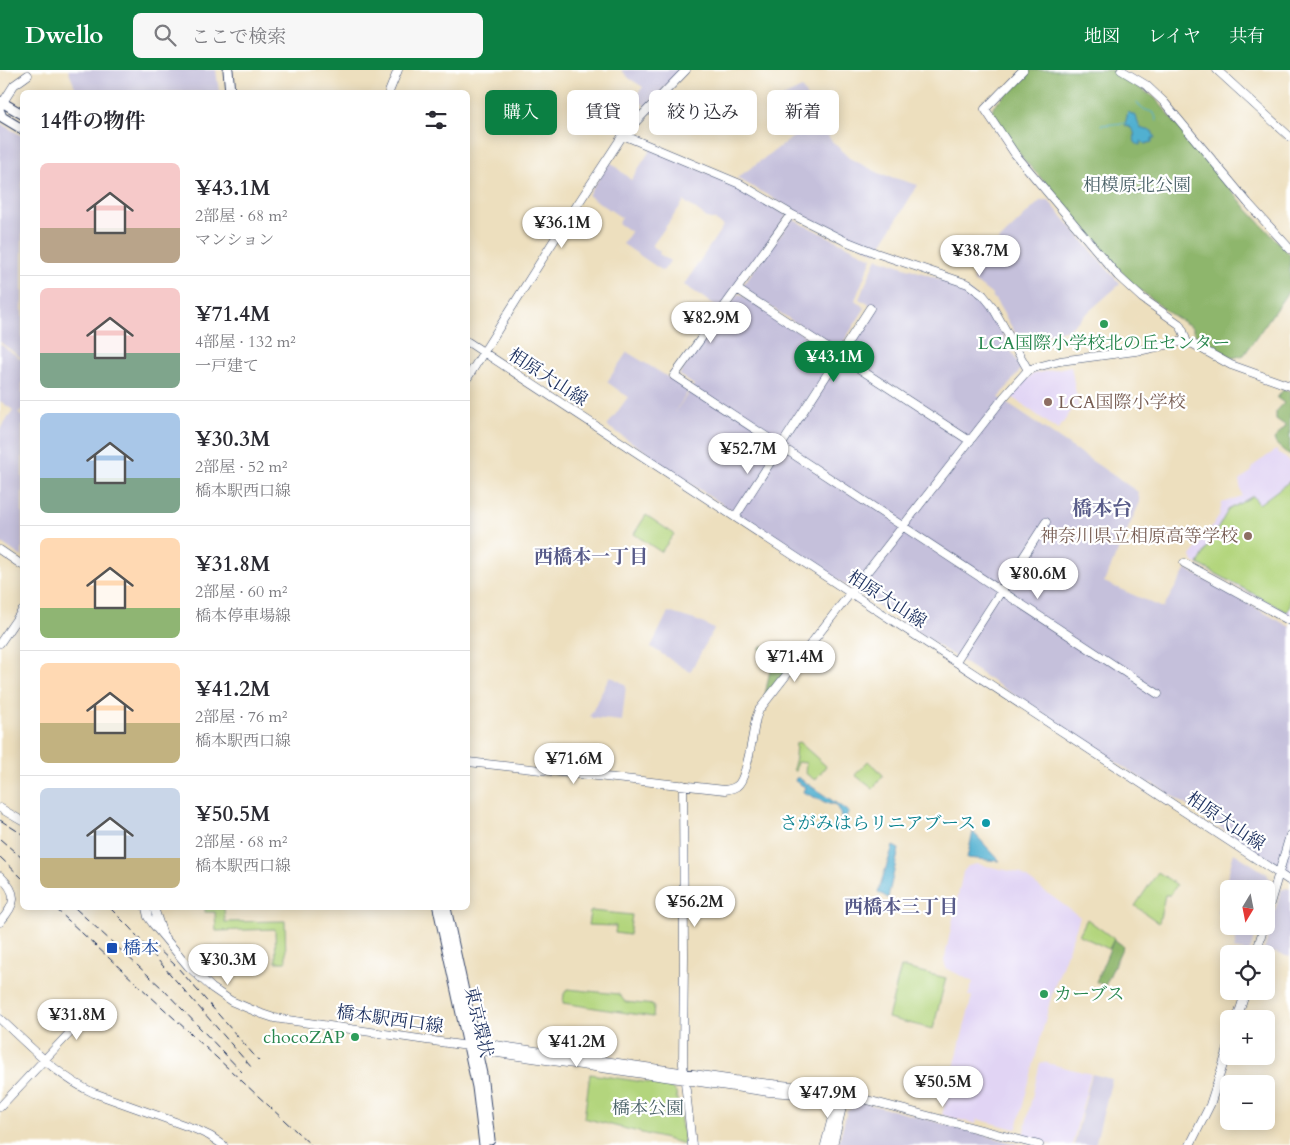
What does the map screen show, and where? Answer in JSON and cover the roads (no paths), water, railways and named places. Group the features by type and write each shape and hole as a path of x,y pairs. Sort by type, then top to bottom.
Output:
{"highway":[{"path":"222,70 225,90"},
{"path":"228,70 230,90"},
{"path":"0,107 12,108 20,113"},
{"path":"0,107 20,122"},
{"path":"0,107 2,117 20,128"},
{"name":"東京環状","path":"439,910 485,1094 490,1145"},
{"name":"東京環状","path":"446,910 473,1046 484,1145"},
{"path":"485,1094 490,1108 495,1145"},
{"path":"478,1145 477,1115 480,1109"}],"street":[{"path":"390,90 398,70"},
{"path":"639,119 686,70"},
{"path":"1023,70 985,109 1015,154 1106,262 1131,289 1179,324 1188,343"},
{"path":"1122,70 1146,86 1164,102 1248,203 1290,248"},
{"path":"1216,70 1290,137"},
{"path":"0,107 14,85 28,75"},
{"path":"470,373 624,135 731,180 843,240 876,254 962,281 974,287 992,306 1028,370"},
{"path":"792,214 674,376 1158,694"},
{"path":"1283,241 1290,235"},
{"path":"737,289 970,441"},
{"path":"735,517 870,308"},
{"name":"相原大山線","path":"470,343 1290,881"},
{"path":"470,762 725,790 734,788 744,776 758,713 970,441 1028,370 1060,361 1125,353 1171,343 1188,343 1231,365 1290,386"},
{"path":"956,661 1046,522"},
{"path":"0,550 20,564"},
{"path":"1184,563 1290,621"},
{"path":"0,643 20,614"},
{"path":"683,785 683,1076 692,1145"},
{"path":"0,808 20,820"},
{"path":"1275,885 1290,835"},
{"path":"0,876 11,888 13,897 10,909 0,922"},
{"path":"146,910 148,917 153,914 154,910"},
{"path":"155,910 167,941"},
{"name":"橋本駅西口線","path":"148,917 188,966 212,988 231,1001 274,1018 800,1094 828,1096 842,1094 1039,1145"},
{"path":"0,1107 92,1008"},
{"path":"0,1019 74,1082 91,1091 195,1129 223,1145"},
{"name":"橋本駅西口線","path":"473,1046 535,1058 683,1076"},
{"path":"1190,1145 1212,1099 1223,1065"},
{"path":"825,1145 835,1106 842,1094"},
{"path":"833,1145 842,1107 842,1094"}],"water":[{"path":"1128,112 1136,116 1141,128 1152,131 1155,138 1152,138 1152,142 1145,144 1141,141 1140,145 1136,143 1134,132 1125,125"},
{"path":"796,778 799,778 849,812 842,823 840,813 835,804 829,804 803,792 805,787 795,781"},
{"path":"973,832 1000,861 967,858"},
{"path":"893,846 899,849 888,898 878,892"}],"waterway":[{"path":"1137,102 1141,108 1154,113 1157,121"},
{"path":"1101,125 1125,123"}],"railway":[{"path":"0,820 20,833"},
{"path":"0,839 20,856"},
{"path":"0,857 20,876"},
{"path":"57,910 311,1145"},
{"path":"77,910 162,988 242,1072"},
{"path":"112,910 130,928 252,1068"},
{"path":"152,943 178,968 259,1061"}],"place":[{"name":"LCA国際小学校北の丘センター","path":"1104,324"},
{"name":"LCA国際小学校","path":"1048,402"},
{"name":"神奈川県立相原高等学校","path":"1248,536"},
{"name":"さがみはらリニアブース","path":"986,823"},
{"name":"橋本","path":"112,948"},
{"name":"カーブス","path":"1044,994"},
{"name":"chocoZAP","path":"355,1037"}],"district":[{"name":"橋本台","path":"1102,508"},
{"name":"西橋本一丁目","path":"591,556"},
{"name":"西橋本三丁目","path":"901,906"}],"park label":[{"name":"相模原北公園","path":"1137,185"},
{"name":"橋本公園","path":"648,1108"}]}
